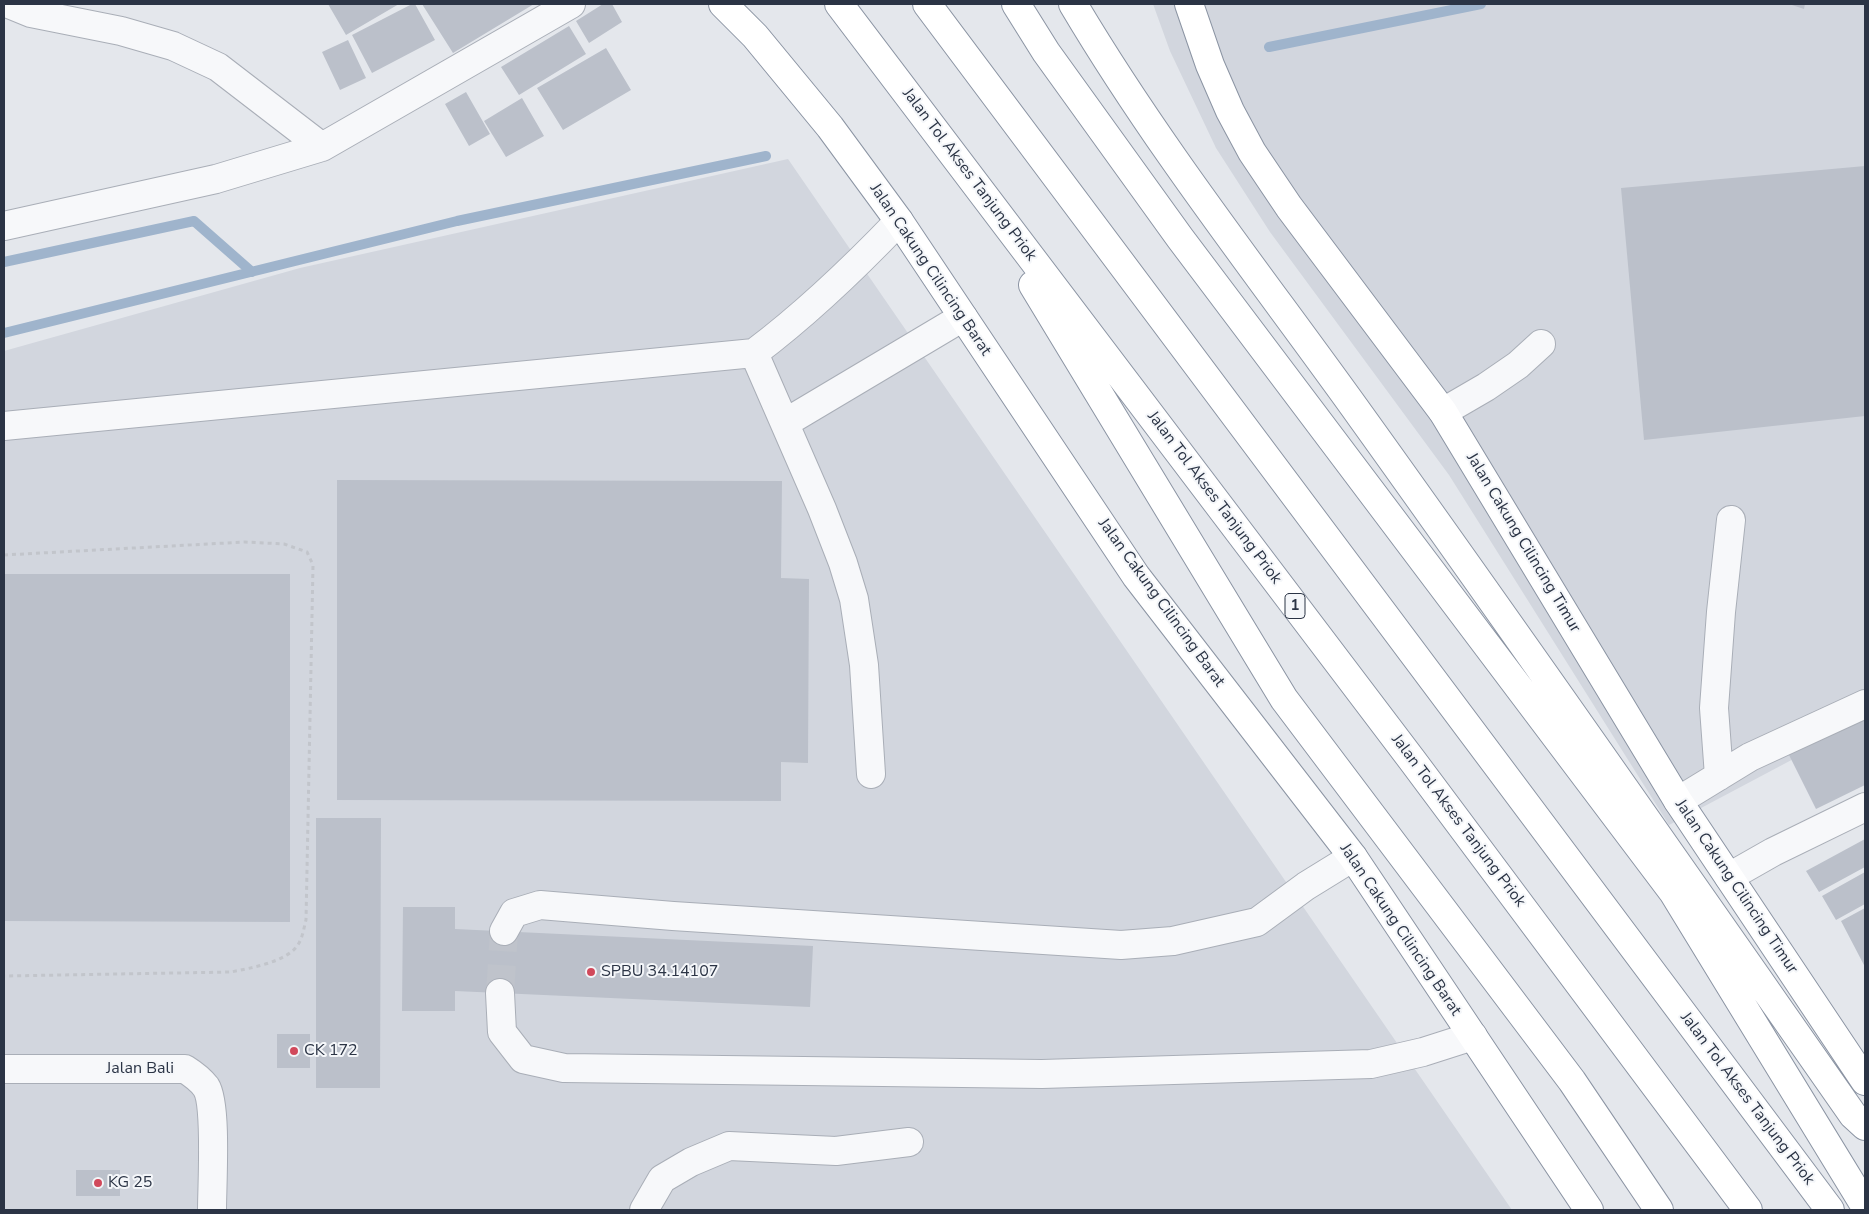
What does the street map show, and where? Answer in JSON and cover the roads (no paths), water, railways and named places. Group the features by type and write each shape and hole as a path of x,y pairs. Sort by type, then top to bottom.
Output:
{"highway":[{"name":"Jalan Cakung Cilincing Barat","path":"723,4 755,36 830,127 899,221 952,324 1136,576 1353,857 1589,1210"},
{"name":"Jalan Tol Akses Tanjung Priok","path":"839,4 1412,760 1748,1210"},
{"name":"Jalan Tol Akses Tanjung Priok","path":"927,4 1259,450 1830,1210"},
{"path":"1016,4 1046,52 1180,238 1673,892 1865,1206"},
{"path":"1073,4 1106,60 1156,135 1362,418 1854,1115 1865,1126"},
{"name":"Jalan Cakung Cilincing Timur","path":"1189,4 1210,65 1230,111 1252,152 1289,207 1443,412 1678,801 1865,1081"},
{"path":"955,156 1284,699 1572,1080 1659,1210"}],"street":[{"path":"9,4 31,13 121,31 173,46 218,67 322,147"},
{"path":"4,226 216,179 322,147 571,4"},
{"path":"4,426 754,353 789,326 899,221"},
{"path":"785,423 952,324"},
{"path":"1443,412 1510,371 1541,344"},
{"path":"754,353 822,509 854,599 864,665 871,774"},
{"path":"1719,776 1714,708 1721,612 1731,520"},
{"path":"1678,801 1750,757 1865,704"},
{"path":"1729,877 1773,852 1865,807"},
{"path":"504,931 514,913 540,905 672,916 1121,945 1173,941 1257,922 1306,886 1353,857"},
{"path":"500,993 502,1032 523,1059 564,1068 1042,1074 1371,1064 1423,1052 1473,1036"},
{"name":"Jalan Bali","path":"4,1069 185,1069 197,1077 206,1088 212,1107 212,1210"},
{"path":"644,1210 662,1179 691,1162 729,1146 836,1151 908,1142"}],"waterway":[{"path":"1269,47 1481,4"},
{"path":"4,333 457,221 766,156"},
{"path":"4,262 194,221 252,272"}],"tunnel":[{"path":"500,993 504,931"}],"place":[{"name":"SPBU 34.14107","path":"591,972"},
{"name":"CK 172","path":"294,1051"},
{"name":"KG 25","path":"98,1183"}]}
